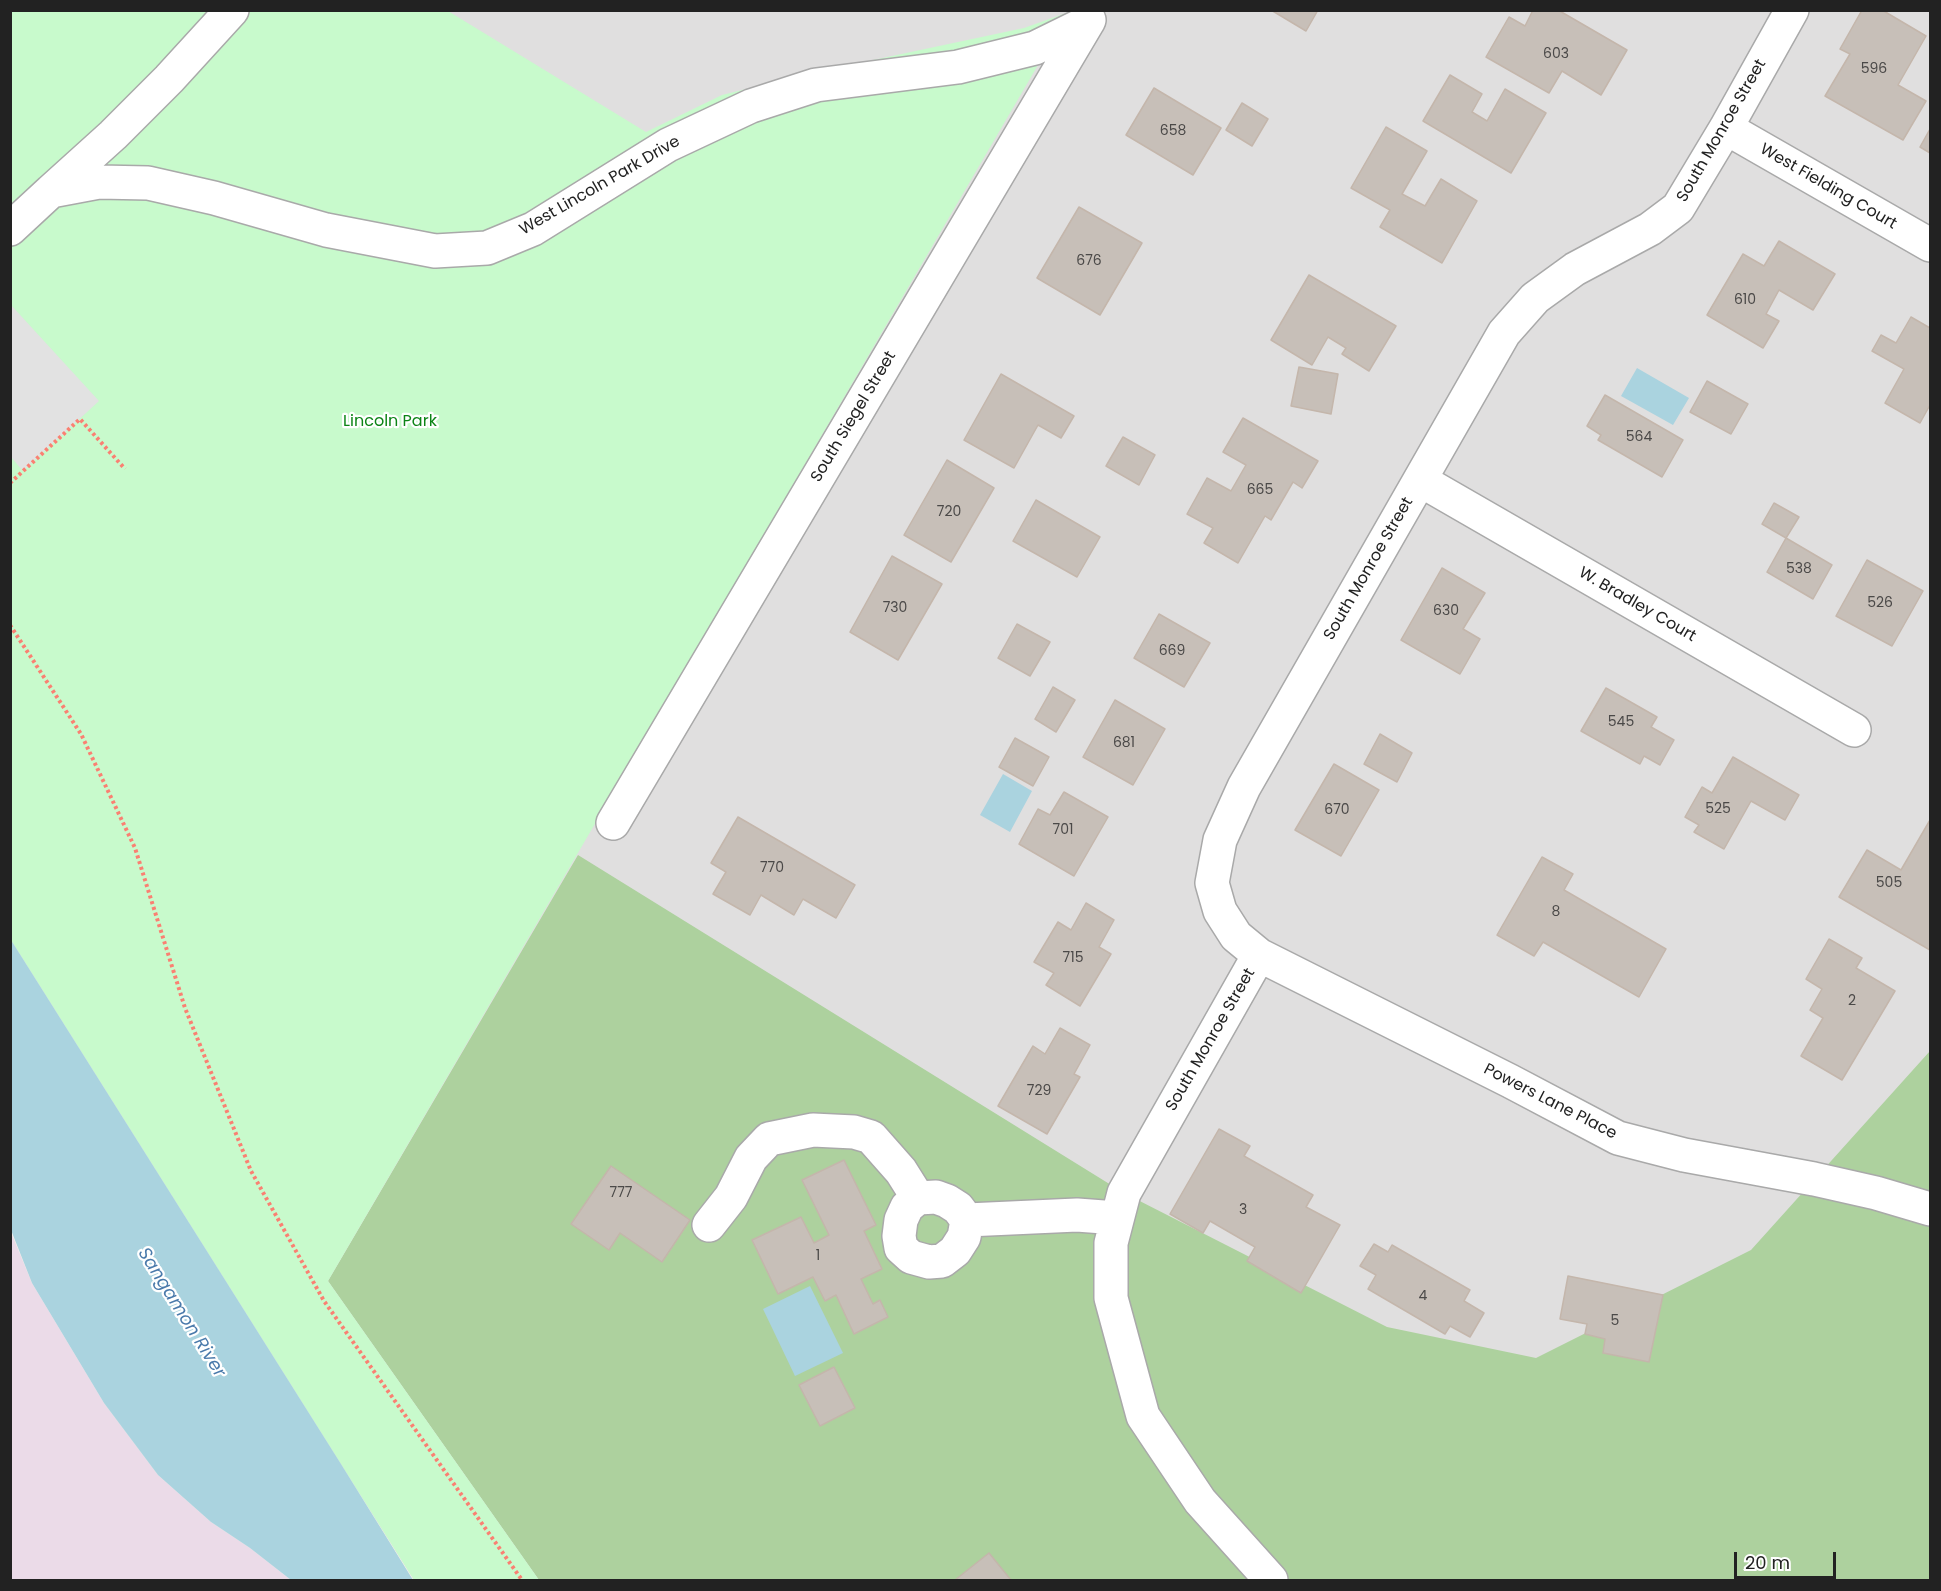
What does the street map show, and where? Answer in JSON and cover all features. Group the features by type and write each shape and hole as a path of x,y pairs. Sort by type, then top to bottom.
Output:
{"street":[{"path":"10,229 161,87 232,10"},
{"name":"South Monroe Street","path":"1120,1205 1259,956 1236,936 1220,911 1212,883 1220,840 1244,787 1504,333 1535,298 1575,269 1650,229 1677,207 1726,128 1792,10"},
{"name":"West Lincoln Park Drive","path":"51,191 99,182 148,183 213,198 326,230 435,251 487,248 532,229 668,145 751,106 816,85 969,64 1035,48 1092,16"},
{"name":"South Siegel Street","path":"613,823 1092,16"},
{"name":"West Fielding Court","path":"1726,128 1930,245"},
{"name":"W. Bradley Court","path":"1420,480 1854,730"},
{"name":"Powers Lane Place","path":"1259,956 1510,1081 1618,1138 1684,1155 1824,1181 1930,1209"},
{"path":"709,1225 731,1197 751,1158 769,1140 813,1130 854,1132 871,1137 901,1171 918,1198"},
{"path":"936,1197 947,1201 958,1208 968,1220 964,1237 955,1251 942,1261 929,1262 911,1257 901,1248 899,1236 901,1220 907,1207 918,1198 936,1197"},
{"path":"968,1220 1077,1215 1120,1205 1111,1243 1111,1298 1143,1416 1200,1501 1270,1581"}],"path":[{"path":"10,483 80,419 125,469"},
{"path":"10,625 81,734 135,848 185,1008 251,1171 324,1301 522,1581"}],"shaded area":[{"path":"11,11 1930,11 1930,1580 414,1580 11,940"},
{"path":"11,305 99,401 23,471 11,457"},
{"path":"10,1230 32,1283 104,1403 158,1475 211,1522 250,1548 291,1580 11,1580"}],"green space":[{"name":"Lincoln Park","path":"11,11 448,11 646,132 722,95 807,74 1024,28 1069,12 328,1281 539,1580 414,1580 11,940"},
{"path":"578,855 1124,1193 1387,1327 1536,1358 1751,1250 1930,1051 1930,1580 539,1580 328,1281"}],"water":[{"path":"1637,368 1689,398 1673,425 1621,396"},
{"path":"1003,774 1032,791 1010,832 980,815"},
{"name":"Sangamon River","path":"11,940 413,1580 291,1580 250,1548 211,1522 158,1475 104,1403 32,1283 11,1230"},
{"path":"810,1286 843,1353 795,1376 763,1309"}],"building":[{"path":"1271,10 1318,10 1306,31"},
{"path":"1533,10 1558,10 1627,50 1601,95 1562,71 1549,93 1486,57 1509,17 1525,26"},
{"path":"1862,10 1882,10 1926,36 1898,85 1926,101 1903,140 1825,96 1850,54 1840,49"},
{"path":"1450,75 1482,94 1472,112 1487,121 1505,89 1546,113 1511,173 1423,121"},
{"path":"1154,88 1221,128 1193,175 1126,135"},
{"path":"1242,103 1268,119 1252,146 1226,130"},
{"path":"1386,127 1427,151 1402,194 1425,206 1441,179 1477,201 1442,263 1380,227 1390,210 1351,188"},
{"path":"1930,129 1930,153 1920,147"},
{"path":"1079,207 1142,243 1100,315 1037,278"},
{"path":"1779,241 1835,274 1813,310 1779,290 1766,314 1779,321 1763,348 1707,315 1743,254 1764,266"},
{"path":"1309,275 1396,326 1369,371 1342,354 1346,348 1328,337 1312,365 1271,340"},
{"path":"1911,317 1930,328 1930,405 1920,423 1885,403 1904,369 1872,351 1881,335 1896,343"},
{"path":"1299,367 1338,374 1331,414 1291,406"},
{"path":"1001,374 1074,416 1061,438 1038,425 1014,468 964,440"},
{"path":"1707,381 1748,404 1731,434 1690,412"},
{"path":"1605,395 1683,440 1662,477 1598,440 1601,435 1587,426"},
{"path":"1243,418 1318,461 1302,488 1293,482 1271,520 1265,516 1238,563 1204,543 1213,528 1187,514 1207,478 1231,491 1246,465 1223,452"},
{"path":"1123,437 1155,455 1139,485 1106,466"},
{"path":"947,460 994,488 951,562 904,535"},
{"path":"1036,500 1100,537 1077,577 1013,541"},
{"path":"1774,503 1799,517 1786,538 1762,524"},
{"path":"1786,538 1832,565 1813,599 1767,572"},
{"path":"892,556 942,584 898,660 850,632"},
{"path":"1867,560 1923,591 1892,646 1836,616"},
{"path":"1442,568 1485,593 1463,629 1480,639 1460,674 1401,640"},
{"path":"1159,614 1210,643 1184,687 1134,658"},
{"path":"1017,624 1050,642 1030,676 998,658"},
{"path":"1053,687 1075,700 1056,732 1035,719"},
{"path":"1606,688 1657,717 1651,727 1674,740 1660,765 1644,756 1640,764 1581,731"},
{"path":"1115,700 1165,729 1133,785 1083,757"},
{"path":"1380,734 1412,753 1397,782 1364,764"},
{"path":"1015,738 1049,757 1033,786 999,767"},
{"path":"1733,757 1799,795 1785,820 1751,801 1724,849 1694,832 1699,825 1685,817 1702,787 1712,793"},
{"path":"1334,764 1379,790 1341,856 1295,830"},
{"path":"1064,792 1108,817 1074,876 1019,844 1038,809 1050,815"},
{"path":"738,817 855,885 836,918 803,899 794,915 761,895 750,915 713,894 726,872 711,863"},
{"path":"1930,820 1930,950 1839,897 1867,850 1901,870"},
{"path":"1542,857 1573,874 1564,890 1666,949 1639,997 1543,942 1534,956 1497,935"},
{"path":"1086,903 1114,920 1099,947 1111,954 1080,1006 1046,985 1054,973 1034,962 1058,922 1071,930"},
{"path":"1829,939 1862,958 1856,968 1895,991 1842,1080 1801,1056 1823,1018 1810,1010 1822,989 1806,979"},
{"path":"1060,1028 1090,1045 1074,1074 1080,1077 1047,1134 998,1106 1033,1046 1045,1054"},
{"path":"1219,1129 1250,1146 1244,1156 1313,1195 1306,1207 1340,1225 1301,1293 1247,1261 1255,1247 1210,1221 1203,1233 1170,1214"},
{"path":"844,1160 876,1225 864,1231 882,1269 861,1279 873,1304 880,1300 888,1317 854,1334 836,1295 825,1301 813,1277 778,1294 752,1240 801,1217 814,1243 829,1235 802,1180"},
{"path":"611,1166 690,1220 662,1262 620,1233 609,1250 571,1224"},
{"path":"1374,1244 1388,1252 1392,1245 1470,1290 1464,1301 1484,1313 1470,1337 1450,1326 1445,1334 1368,1289 1376,1275 1360,1266"},
{"path":"1568,1276 1663,1295 1649,1362 1603,1353 1605,1339 1585,1334 1587,1324 1560,1319"},
{"path":"834,1367 855,1408 820,1426 799,1385"},
{"path":"989,1553 1011,1580 955,1580"}]}
